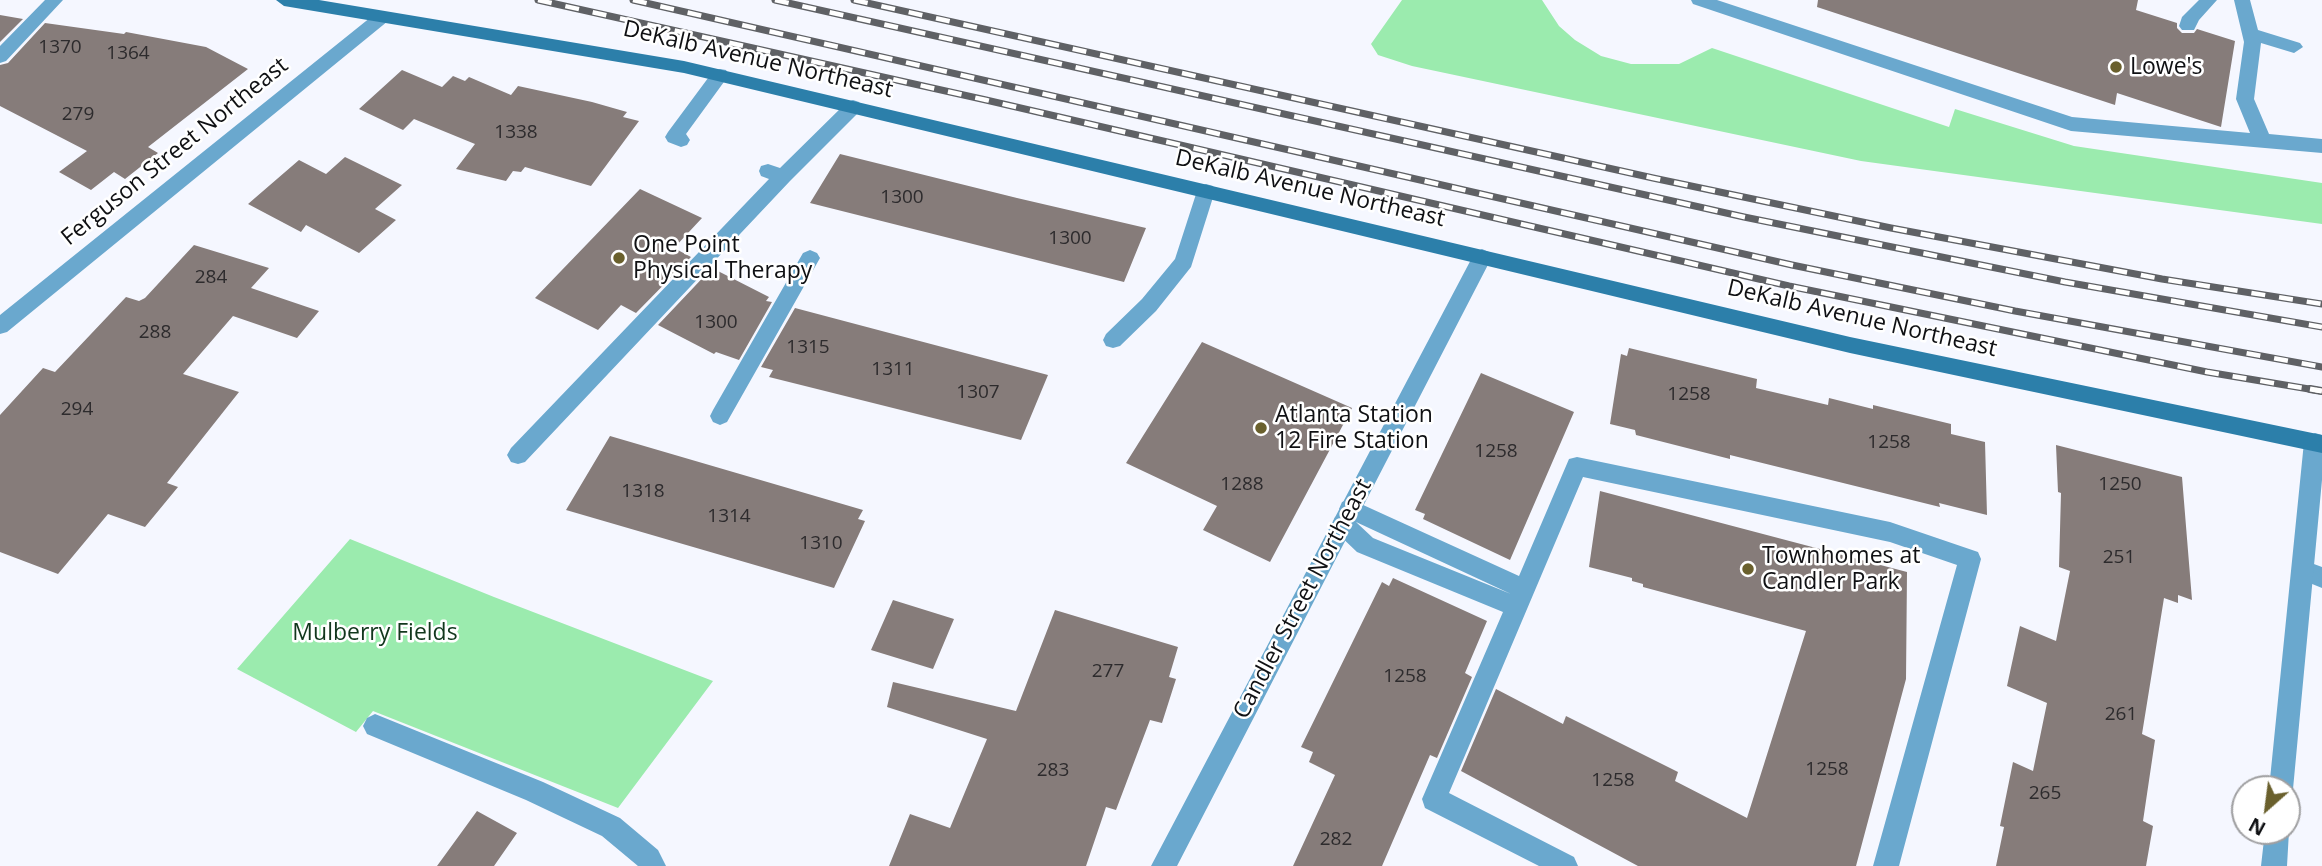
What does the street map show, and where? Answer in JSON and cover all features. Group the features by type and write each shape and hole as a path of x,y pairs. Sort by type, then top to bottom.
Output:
{"main road":[{"name":"DeKalb Avenue Northeast","path":"284,0 614,54 720,75 1850,345 2319,443"}],"street":[{"path":"0,57 55,0"},
{"path":"1699,0 2071,124 2322,146"},
{"path":"2188,26 2191,16 2209,0"},
{"path":"2242,0 2253,42 2245,99 2262,141"},
{"name":"Ferguson Street Northeast","path":"0,326 382,17"},
{"path":"2251,34 2294,47"},
{"path":"681,140 674,137 720,75"},
{"path":"518,455 776,174 853,107"},
{"path":"2170,132 2174,112"},
{"path":"1113,340 1149,305 1184,262 1206,191"},
{"name":"Candler Street Northeast","path":"1164,866 1482,257"},
{"path":"720,416 810,258"},
{"path":"2283,775 2312,574 2319,443"},
{"path":"1564,866 1434,799 1577,466 1890,532 1970,559 1886,866"},
{"path":"1346,516 1365,545 1520,598"},
{"path":"375,726 611,827 649,859 653,866"},
{"path":"2274,866 2276,845"}],"green space":[{"path":"1402,0 1542,0 1559,26 1575,40 1601,56 1631,64 1679,64 1712,48 1949,127 1955,109 2074,146 2322,183 2322,224 1861,161 1412,66 1378,55 1371,44"},
{"name":"Mulberry Fields","path":"350,539 713,681 618,808 373,711 356,732 237,669"}],"building":[{"name":"Lowe's","path":"1818,0 2138,0 2136,10 2177,23 2177,28 2182,33 2194,33 2197,29 2235,41 2221,127 2117,93 2115,105 1817,7"},
{"path":"0,15 23,19 0,42"},
{"path":"45,23 124,34 126,32 206,47 248,69 148,147 158,153 125,179 114,172 91,190 59,172 87,151 0,106 0,65 8,63"},
{"path":"402,70 442,87 453,76 465,81 469,77 511,95 518,86 627,112 623,117 639,121 591,186 525,167 521,172 513,171 506,181 456,169 475,144 414,119 403,130 359,109"},
{"path":"840,154 1146,228 1124,282 810,203"},
{"path":"345,157 402,185 375,209 396,220 359,253 306,225 301,232 248,204 299,160 326,174"},
{"name":"One Point Physical Therapy","path":"640,189 702,218 674,248 691,257 636,313 621,305 598,330 535,298"},
{"path":"194,245 269,268 251,288 319,311 297,338 233,316 183,374 239,392 167,483 178,487 145,527 108,514 58,574 0,552 0,415 43,368 55,372 126,297 139,301 145,298"},
{"path":"712,268 769,297 766,301 772,302 739,360 716,352 714,354 658,325"},
{"path":"795,308 1048,375 1021,440 769,377 773,370 761,367"},
{"path":"1202,342 1352,408 1270,562 1203,530 1217,506 1126,463"},
{"path":"1629,348 1757,379 1756,388 1828,405 1829,398 1873,409 1873,405 1951,424 1951,434 1985,442 1987,515 1939,503 1940,507 1730,455 1730,459 1636,435 1635,430 1610,424 1621,354 1627,356"},
{"path":"1481,373 1574,412 1510,560 1423,519 1425,514 1415,510"},
{"path":"610,436 863,510 858,519 865,521 834,588 566,510"},
{"path":"2056,445 2182,477 2192,600 2178,595 2178,603 2164,598 2142,734 2155,740 2143,821 2153,826 2146,866 1996,866 2004,827 2000,826 2013,762 2033,771 2047,703 2007,686 2020,626 2056,641 2070,571 2059,567 2061,493 2058,492"},
{"path":"1600,491 1907,572 1906,679 1856,866 1638,866 1461,771 1496,689 1563,724 1566,716 1678,772 1675,781 1747,818 1806,631 1643,587 1643,584 1632,581 1632,578 1589,567"},
{"path":"1393,578 1487,621 1465,673 1472,677 1437,758 1430,755 1382,866 1293,866 1335,775 1309,762 1313,752 1301,747 1382,582 1389,586"},
{"path":"893,600 954,619 933,669 871,650"},
{"path":"1055,610 1178,647 1169,677 1176,679 1162,723 1150,720 1116,810 1106,807 1086,866 889,866 910,814 950,828 987,739 887,707 893,682 1016,711"},
{"path":"477,811 517,833 494,866 437,866"}],"railway":[{"path":"538,0 986,100 1789,286 2207,372 2321,391"},
{"path":"633,0 1792,265 2015,311 2322,367"},
{"path":"775,0 1744,217 2065,282 2322,327"},
{"path":"854,0 1653,178 1891,228 2162,279 2322,304"},
{"path":"2310,389 2322,391"}],"place":[{"name":"Lowe's","path":"2116,67"},
{"name":"One Point Physical Therapy","path":"619,258"},
{"name":"Atlanta Station 12 Fire Station","path":"1261,428"},
{"name":"Townhomes at Candler Park","path":"1748,569"}]}
